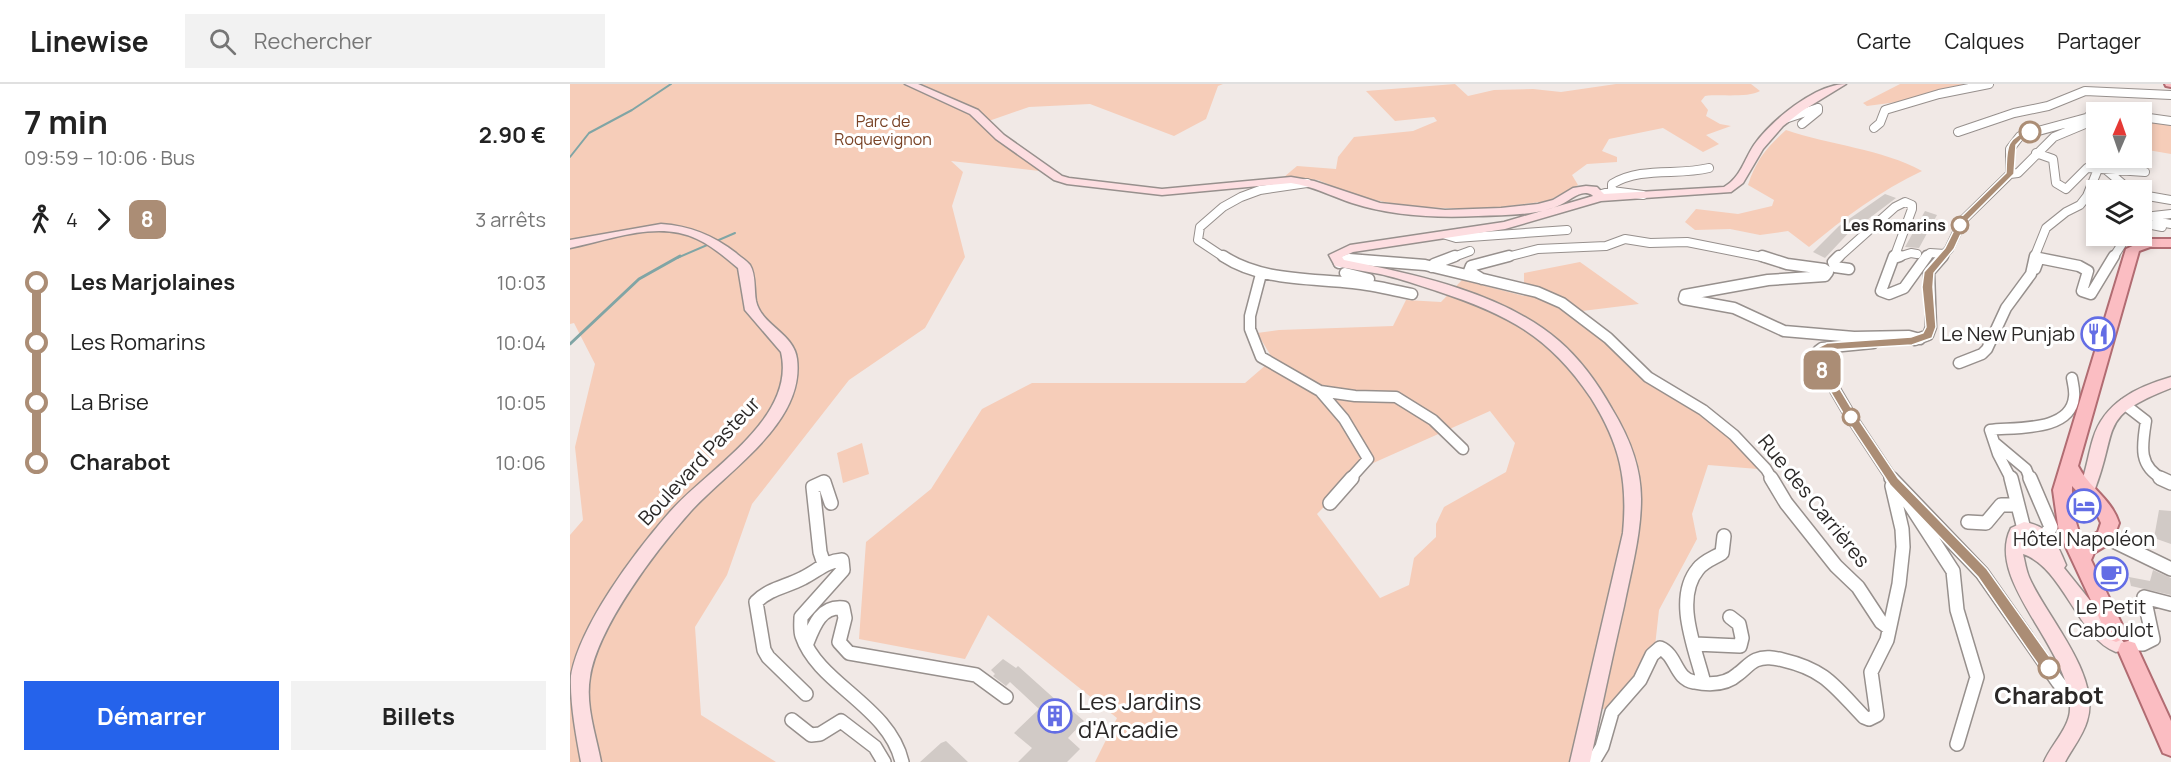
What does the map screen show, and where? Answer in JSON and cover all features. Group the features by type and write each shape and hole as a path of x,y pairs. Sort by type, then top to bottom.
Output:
{"main road":[{"path":"910,84 974,112 1000,137 1057,177 1067,181 1162,192 1279,181 1307,183 1365,203 1386,208 1422,211 1493,212 1553,204 1582,189 1592,189 1599,196"},
{"path":"1586,761 1631,533 1634,506 1631,467 1618,431 1587,380 1566,354 1544,334 1522,319 1490,305 1396,274 1342,268 1335,255 1341,251 1505,225 1599,196 1716,192 1734,187 1744,177 1753,155 1763,140 1803,104 1841,84"},
{"name":"Boulevard Pasteur","path":"570,244 662,226 688,229 702,237 729,253 744,266 752,311 782,343 789,357 790,373 784,397 760,435 689,502 660,534 594,637 580,676 580,716 591,762"},
{"path":"2171,243 2148,243 2129,251 2062,490 2067,526 2171,745"},
{"path":"2087,489 2110,417 2124,404 2171,382"},
{"path":"2070,467 2073,475 2100,501 2107,513 2110,528 2100,539 2086,548 2082,559"},
{"path":"2062,490 2087,489"},
{"path":"2067,526 2080,537 2100,539"},
{"path":"2054,762 2078,720 2080,708 2069,677 2020,578 2013,547 2021,534 2041,547 2059,574 2117,634"},
{"path":"2026,588 2024,554 2041,547"}],"street":[{"path":"1874,128 1880,123 1885,110 1939,94 1989,84"},
{"path":"1958,132 2014,113 2048,106 2085,91 2171,95"},
{"path":"1785,119 1795,118 1811,108 1819,108 1803,124"},
{"path":"2010,174 2010,149 2020,136 2086,117"},
{"path":"2152,119 2171,122"},
{"path":"2069,677 2045,663 1982,573 1894,482 1819,365 1818,355 1820,350 1827,347 1920,339 1928,335 1931,327 1929,272 1945,254 1963,220 2010,174 2018,173 2054,137 2086,124"},
{"path":"2036,153 2056,156 2056,183 2066,189 2071,186 2083,169 2145,172"},
{"path":"1612,191 1612,184 1624,176 1681,173 1708,168"},
{"path":"2101,169 2116,180"},
{"path":"2031,274 2033,260 2046,228 2079,205 2087,196 2101,169"},
{"path":"1307,183 1302,186 1269,188 1248,194 1228,204 1200,227 1198,236 1202,244 1236,265 1261,274 1356,283 1412,294 1405,287 1342,268"},
{"path":"1599,196 1612,191 1646,195"},
{"path":"2152,197 2171,200"},
{"path":"1849,269 1835,267 1833,262 1901,203 1909,203 1912,209 1894,251 1894,258 1881,291 1891,294 1900,292 1930,253 1945,254"},
{"path":"2171,214 2153,216 2160,222 2171,224"},
{"path":"2152,225 2171,229"},
{"path":"1446,235 1456,238 1567,230"},
{"path":"1482,279 1469,271 1471,266 1503,260 1538,249 1606,246 1626,239 1650,243 1687,242 1761,256 1787,264 1824,269 1828,272 1825,276 1768,280 1685,295 1684,299 1689,302 1716,303 1734,308 1784,331 1854,337 1909,336 1920,339"},
{"path":"1959,363 1982,354 1987,349 2006,308 2031,274 2039,258 2079,266 2088,271 2082,291 2089,294 2129,251 2128,246"},
{"path":"1432,267 1434,264 1470,250"},
{"path":"1894,258 1911,253 1917,254"},
{"name":"Rue des Carrières","path":"1342,268 1349,260 1408,263 1537,292 1562,303 1608,338 1648,377 1719,422 1766,469 1786,503 1822,546 1836,567 1858,587 1881,622 1888,628 1899,584 1903,547 1902,529 1892,486 1894,482"},
{"path":"1261,274 1250,316 1250,329 1261,357 1320,391 1344,419 1368,459 1330,503"},
{"path":"2021,534 2011,478 1993,442 1990,430 2022,429 2056,421 2069,413 2076,392 2072,378"},
{"path":"1320,391 1354,396 1396,397 1434,420 1463,449"},
{"path":"2124,404 2146,421 2140,452 2142,462 2162,479 2171,483"},
{"path":"1993,442 2022,465 2028,474 2051,527 2041,547"},
{"path":"824,564 820,552 813,487 824,482 831,503"},
{"path":"1906,496 1908,504 1953,571 1957,610 1977,677 1957,744"},
{"path":"1968,522 1984,525 1989,522 2001,505 2017,505"},
{"path":"1704,683 1688,614 1686,593 1699,568 1722,553 1724,536"},
{"path":"2100,539 2171,569"},
{"path":"806,694 768,657 764,650 756,602 766,592 804,578 824,564 836,559 842,560 844,564 836,580 807,607 801,617 801,631 815,659 899,742 902,762"},
{"path":"2117,634 2144,644 2153,639 2144,597 2171,604"},
{"path":"807,643 822,613 829,608 843,608 845,618 839,642 849,653 976,675 1006,697"},
{"path":"1695,644 1740,646 1742,638 1739,624 1730,617"},
{"path":"1586,761 1599,757 1610,718 1626,693 1643,677 1656,649 1666,649 1670,653 1686,681 1704,683 1730,680 1757,659 1781,659 1822,672 1864,717 1874,718 1877,715 1871,672 1887,640 1888,628"},
{"path":"792,720 811,735 820,735 841,721 875,747 884,762"}],"green space":[{"name":"Parc de Roquevignon","path":"570,84 1223,84 1218,86 1206,119 1174,136 1090,104 1029,107 983,123 1048,172 951,161 963,172 952,206 965,257 925,328 849,380 752,504 727,575 695,627 701,715 776,762 570,762 570,535 583,520 575,447 595,364 574,323 570,324"},
{"path":"1455,84 1468,96 1494,90 1533,89 1561,92 1616,84 1751,84 1760,91 1742,95 1705,96 1701,101 1708,110 1706,116 1720,124 1731,126 1706,135 1719,144 1703,152 1663,128 1609,139 1602,151 1617,157 1617,162 1587,164 1572,175 1578,185 1548,201 1485,209 1411,207 1359,197 1318,180 1284,177 1297,166 1336,169 1338,157 1354,137 1413,131 1437,121 1434,117 1395,121 1366,91"},
{"path":"1900,84 1985,84 1943,96 1867,106 1863,103"},
{"path":"2152,120 2171,123 2171,154 2152,151"},
{"path":"1786,130 1890,157 1922,171 1863,205 1809,247 1788,231 1760,235 1730,229 1695,230 1685,222 1696,209 1738,214 1772,206 1774,200 1748,185 1763,154"},
{"path":"1580,262 1639,304 1566,313 1733,436 1758,469 1708,465 1692,514 1697,539 1659,610 1654,655 1607,708 1584,714 1572,762 1095,762 1117,718 988,615 965,659 859,639 866,542 931,489 982,409 1032,383 1245,383 1273,359 1257,333 1279,330 1393,326 1406,300 1441,302 1462,280 1524,296 1524,273","holes":["1490,411 1515,443 1506,472 1444,507 1436,524 1436,537 1414,558 1409,585 1380,598 1317,514 1362,468"]},
{"path":"862,443 869,474 843,483 837,453"}],"building":[{"path":"1885,194 1896,198 1859,226 1856,225 1825,258 1813,252 1839,226"},
{"path":"1925,211 1937,215 1919,248 1905,247"},
{"path":"2159,510 2171,511 2171,544 2154,538"},
{"path":"2153,570 2171,578 2171,595 2131,586 2129,577 2150,581"},
{"name":"Les Jardins d'Arcadie","path":"1003,659 1016,668 1018,666 1067,710 1069,708 1084,721 1068,738 1080,749 1067,762 1018,762 1032,748 1014,733 1039,709 1010,682 1006,686 993,676 995,674 991,670"},
{"path":"946,741 968,762 920,762 941,743"}],"waterway":[{"path":"570,157 589,133 632,110 671,84"},
{"path":"677,258 735,233"},
{"path":"570,344 639,279 680,256"}],"bus line":[{"name":"8","path":"2030,132 2014,141 2010,149 2010,174 1970,211 1960,225 1949,249 1929,272 1928,304 1931,327 1928,335 1912,341 1822,348 1818,351 1817,359 1851,417 1894,482 1982,573 2049,668"}],"place":[{"name":"Les Romarins","path":"1960,225"},
{"name":"Le New Punjab","path":"2098,334"},
{"name":"Hôtel Napoléon","path":"2084,506"},
{"name":"Le Petit Caboulot","path":"2111,574"},
{"name":"Charabot","path":"2049,668"},
{"name":"Les Jardins d'Arcadie","path":"1055,716"}]}
